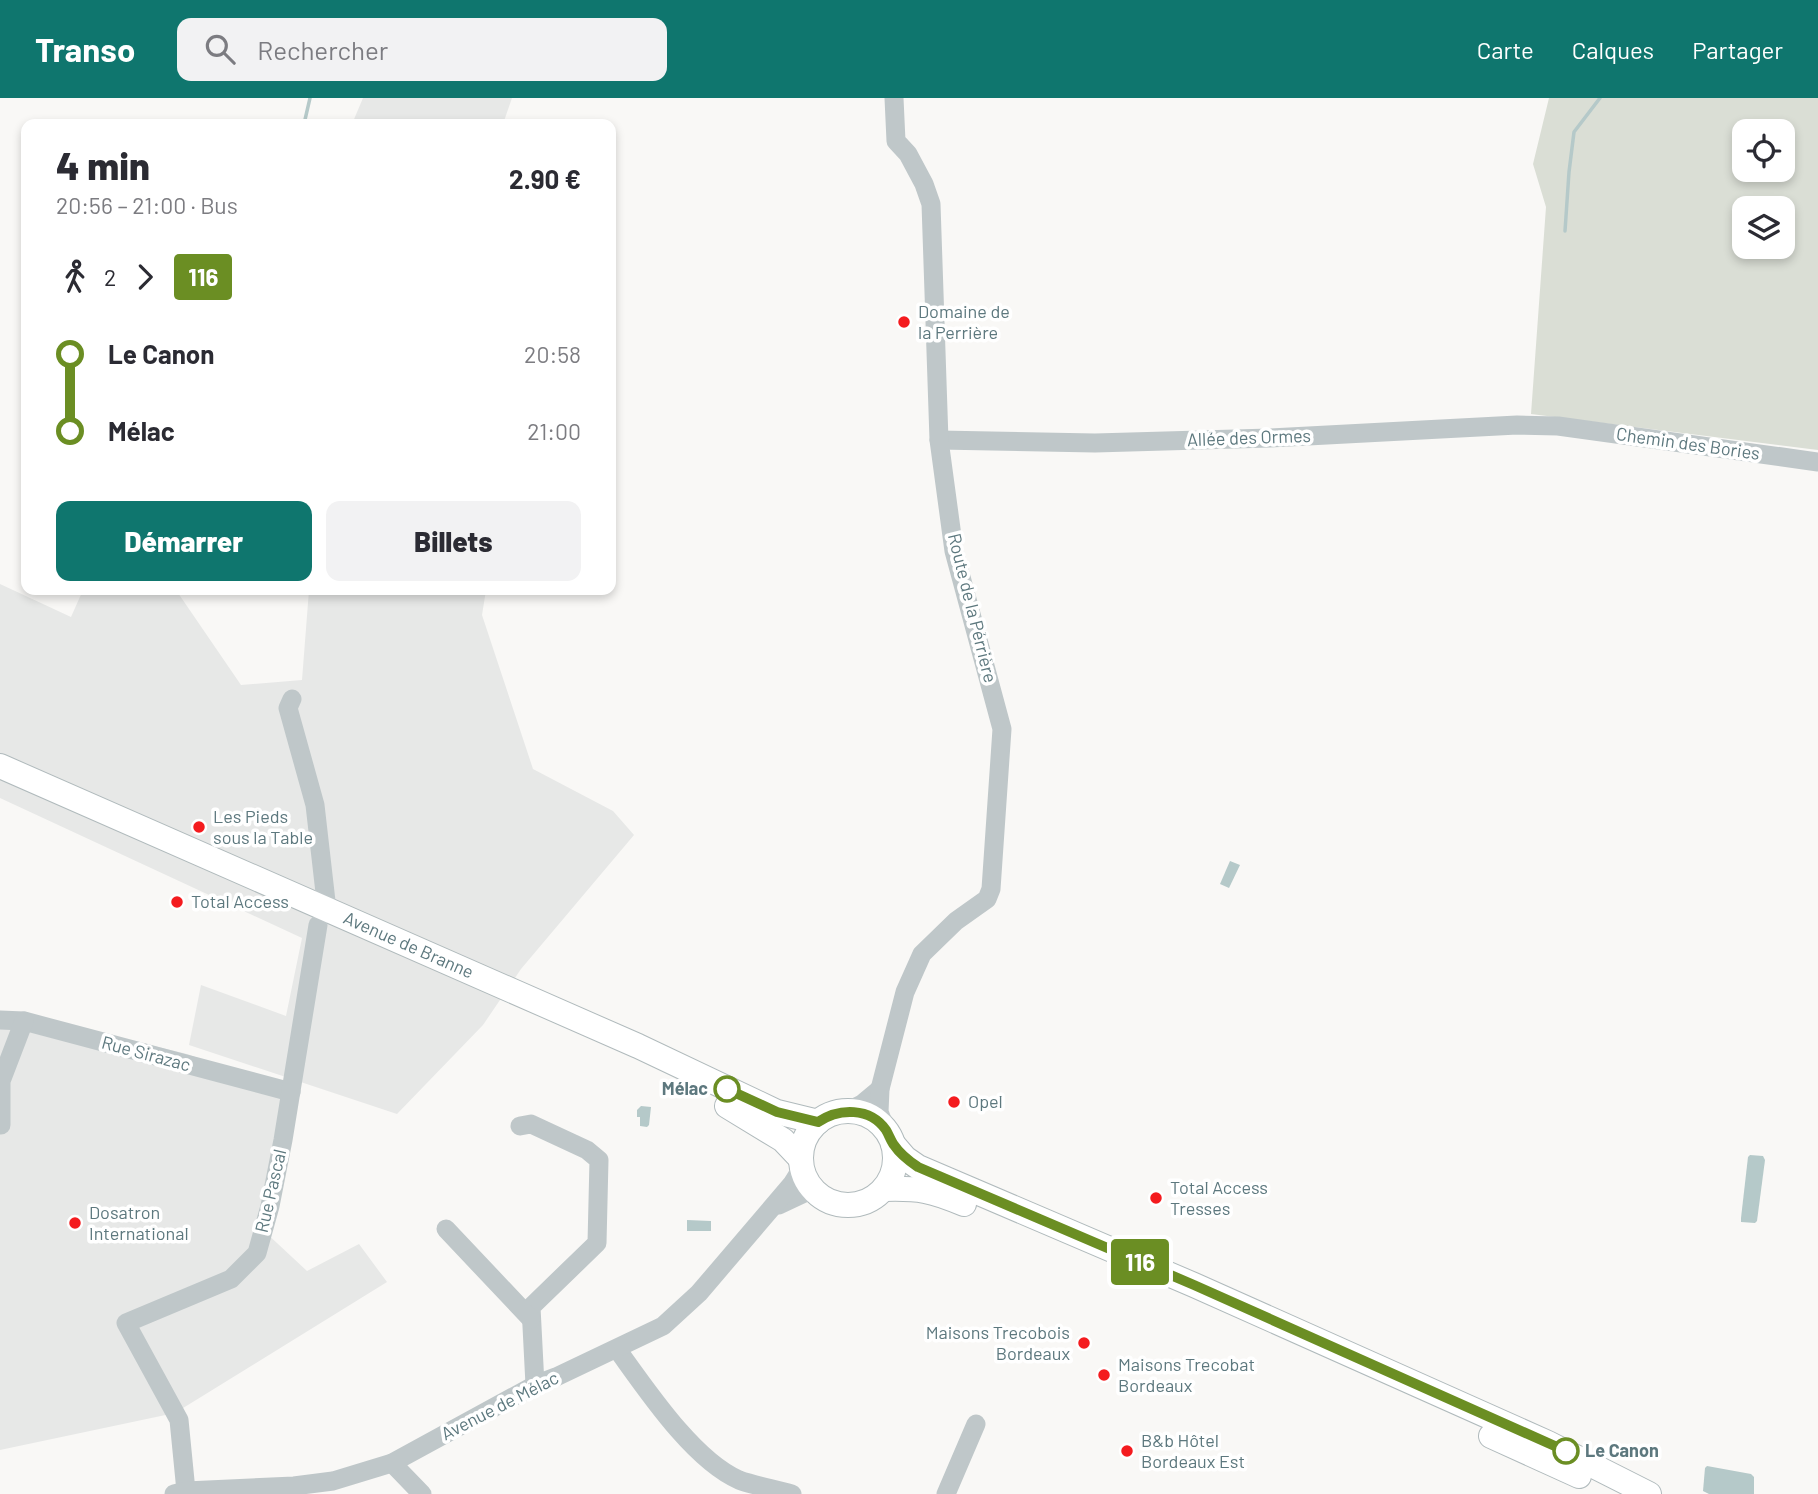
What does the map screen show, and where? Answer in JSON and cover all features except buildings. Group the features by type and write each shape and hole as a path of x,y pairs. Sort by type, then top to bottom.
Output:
{"main road":[{"name":"Avenue de Branne","path":"0,766 739,1112 783,1140 806,1172"},
{"name":"Avenue de Branne","path":"0,784 638,1046 777,1112 818,1122"},
{"path":"890,1137 895,1160 892,1175 884,1189 871,1199 856,1204 840,1204 825,1199 806,1172 803,1145 808,1133 818,1122 837,1112 862,1113 876,1120 890,1137 905,1158 918,1167 1194,1285 1548,1443 1649,1494"},
{"path":"884,1189 911,1188 943,1195 1263,1334 1577,1475 1612,1494"}],"street":[{"name":"Route de la Pérrière","path":"890,1137 878,1112 880,1089 905,992 922,954 956,921 987,899 991,889 1002,729 954,551 939,440 931,204 908,154 896,141 894,98"},
{"name":"Allée des Ormes","path":"939,440 1095,443 1517,425 1558,426"},
{"name":"Chemin des Bories","path":"1558,426 1818,462"},
{"name":"Rue Pascal","path":"180,1492 178,1420 126,1323 231,1279 257,1253 270,1206 323,918 315,805 288,708 292,699"},
{"name":"Rue Sirazac","path":"0,1020 24,1021 291,1092"},
{"path":"1,1125 1,1081 24,1021"},
{"path":"848,1111 862,1104 880,1089"},
{"path":"520,1126 531,1124 587,1150 599,1160 597,1242 531,1307 535,1385"},
{"name":"Avenue de Mélac","path":"180,1492 293,1486 332,1481 392,1463 535,1385 663,1326 699,1293 792,1184 806,1172"},
{"path":"446,1229 531,1320"},
{"path":"617,1349 677,1428 708,1461 738,1479 792,1494"},
{"path":"946,1494 976,1424"},
{"path":"392,1463 422,1494"}],"shaded area":[{"path":"363,98 512,98 505,119 354,119"},
{"path":"1549,98 1818,98 1818,450 1531,414 1546,207 1533,164"},
{"path":"0,584 71,617 81,595 179,595 241,685 302,680 309,595 485,595 482,615 533,769 613,811 634,835 521,969 483,1025 397,1114 189,1045 201,985 286,1016 302,938 0,798"},
{"path":"1230,861 1240,865 1229,888 1220,884"},
{"path":"0,1012 31,1016 187,1054 291,1092 263,1230 307,1271 359,1244 387,1282 175,1413 0,1450"},
{"path":"641,1106 651,1107 647,1127 640,1126 640,1117 637,1117 637,1110"},
{"path":"1750,1155 1763,1156 1765,1160 1755,1223 1741,1222"},
{"path":"687,1220 711,1221 711,1231 687,1231"},
{"path":"1707,1466 1751,1474 1754,1477 1754,1494 1709,1494 1703,1491"}],"waterway":[{"path":"305,119 310,98"},
{"path":"1565,231 1574,132 1600,98"}],"bus line":[{"name":"116","path":"727,1089 777,1112 818,1122 837,1112 862,1113 876,1120 905,1158 918,1167 1194,1285 1566,1451"}],"place":[{"name":"Domaine de la Perrière","path":"904,322"},
{"name":"Les Pieds sous la Table","path":"199,827"},
{"name":"Total Access","path":"177,902"},
{"name":"Mélac","path":"727,1089"},
{"name":"Opel","path":"954,1102"},
{"name":"Total Access Tresses","path":"1156,1198"},
{"name":"Dosatron International","path":"75,1223"},
{"name":"Maisons Trecobois Bordeaux","path":"1084,1343"},
{"name":"Maisons Trecobat Bordeaux","path":"1104,1375"},
{"name":"B&b Hôtel Bordeaux Est","path":"1127,1451"},
{"name":"Le Canon","path":"1566,1451"}]}
